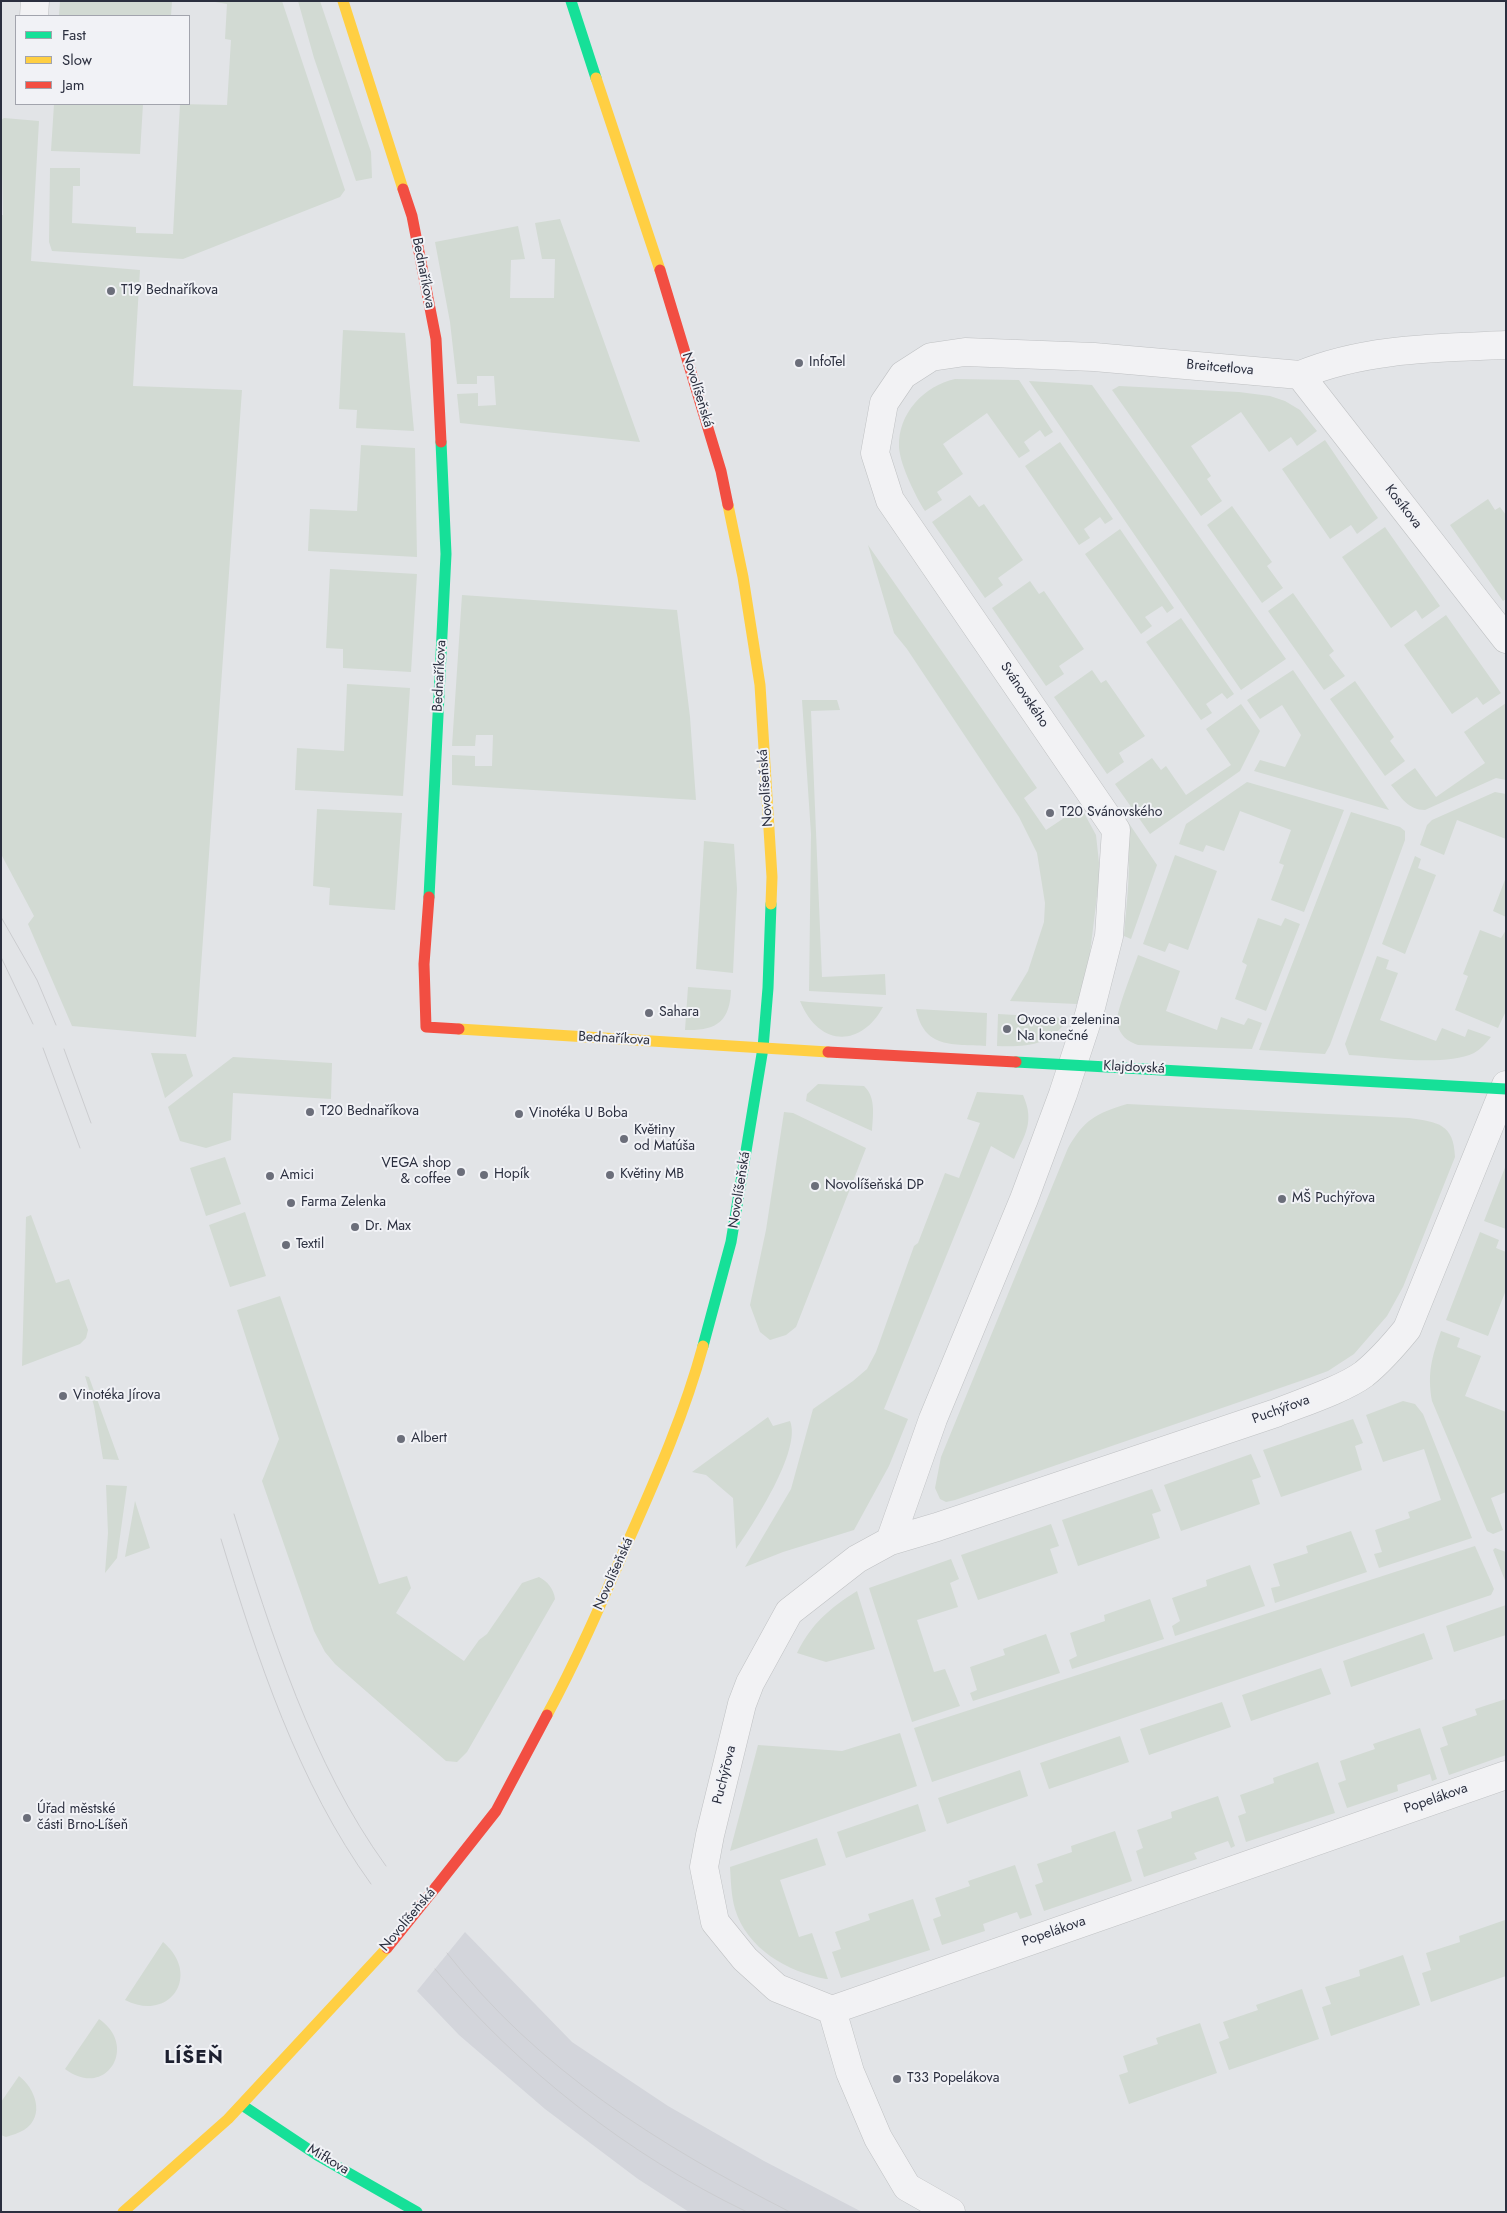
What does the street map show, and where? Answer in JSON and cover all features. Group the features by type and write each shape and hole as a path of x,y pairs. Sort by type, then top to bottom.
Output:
{"street":[{"path":"34,15 35,1"},
{"name":"Bednaříkova","path":"343,1 412,216 436,339 446,554 434,822 424,964 426,1027 763,1048"},
{"name":"Novolíšeňská","path":"123,2212 198,2147 242,2105 321,2017 387,1948 496,1811 551,1708 603,1600 667,1453 696,1372 731,1242 763,1048 768,988 772,877 760,685 743,577 721,471 666,289 571,1"},
{"name":"Breitcetlova","path":"931,357 965,352 1094,357 1300,375 1320,367 1361,357 1431,348 1506,346"},
{"name":"Svánovského","path":"931,357 903,375 884,403 875,453 890,500 1116,830 1109,936 1089,1015 1073,1065"},
{"name":"Kosíkova","path":"1300,375 1506,639"},
{"name":"Klajdovská","path":"763,1048 1505,1088"},
{"path":"890,1541 933,1419 1024,1199 1073,1065"},
{"name":"Puchýřova","path":"832,2010 777,1988 745,1959 715,1922 704,1867 742,1704 750,1683 789,1612 857,1559 890,1541 947,1524 1276,1413 1321,1395 1363,1375 1407,1329 1505,1088"},
{"name":"Popelákova","path":"832,2010 1506,1775"},
{"path":"832,2010 850,2072 878,2138 907,2187 950,2212"},
{"name":"Mifkova","path":"242,2105 317,2155 417,2212"}],"shaded area":[{"path":"60,1 172,1 171,15 59,15"},
{"path":"209,1 282,1 345,190 340,197 183,259 52,251 49,242 50,168 80,168 80,186 73,186 72,223 136,227 136,233 173,234 180,105 227,105 231,40 225,39 227,4"},
{"path":"298,1 320,1 371,152 372,178 356,181 314,58"},
{"path":"54,105 143,105 140,154 51,151"},
{"path":"4,118 39,121 31,261 140,270 133,386 242,390 196,1037 72,1026 28,924 34,916 1,854 1,215 3,215 1,120"},
{"path":"560,219 640,442 460,423 457,394 478,393 478,406 496,405 494,376 477,376 477,384 457,384 450,322 435,242 518,226 525,259 511,260 510,298 554,298 555,259 542,259 535,223"},
{"path":"343,330 405,333 414,431 356,428 357,410 339,409"},
{"path":"955,379 1019,380 1053,432 1045,437 1040,430 1024,442 1030,451 1019,458 987,413 943,444 963,474 937,492 942,500 925,511 902,463 899,447 900,435 908,412 915,403 933,388"},
{"path":"1029,381 1092,385 1286,659 1241,690"},
{"path":"1119,386 1239,392 1270,396 1285,401 1300,410 1317,431 1297,446 1291,437 1269,452 1241,412 1191,446 1211,476 1207,479 1222,501 1201,516 1112,390"},
{"path":"1325,440 1378,518 1357,534 1351,525 1330,539 1282,469"},
{"path":"1060,442 1113,519 1105,524 1100,517 1084,529 1090,538 1079,545 1025,466"},
{"path":"361,445 415,448 417,557 308,551 310,509 357,511"},
{"path":"970,495 979,507 984,504 1023,560 998,578 1003,585 985,598 932,522"},
{"path":"1488,499 1495,510 1500,507 1506,515 1506,599 1503,601 1450,525"},
{"path":"1232,506 1272,562 1267,566 1283,588 1262,603 1207,525"},
{"path":"1385,527 1440,606 1422,619 1416,610 1391,628 1342,557"},
{"path":"1120,529 1174,608 1167,613 1162,606 1145,617 1152,626 1141,634 1085,554"},
{"path":"868,545 1037,788 1024,798 1046,830 1067,816 1083,811 1096,835 1100,872 1088,969 1077,1004 1010,1001 1028,971 1044,922 1045,903 1037,853 1019,817 907,649 894,633"},
{"path":"330,569 417,574 411,672 343,668 343,649 326,648"},
{"path":"1030,581 1039,594 1044,591 1084,649 1059,666 1064,674 1046,686 992,608"},
{"path":"1293,593 1334,651 1329,655 1345,676 1324,690 1268,611"},
{"path":"462,595 677,610 690,717 696,800 452,785 452,755 475,756 475,766 492,766 493,735 476,735 475,746 452,746"},
{"path":"1446,615 1501,693 1483,705 1477,697 1452,714 1404,645"},
{"path":"1181,618 1234,694 1227,699 1222,693 1206,704 1212,713 1201,720 1146,642"},
{"path":"1092,670 1101,683 1106,680 1145,736 1119,753 1124,762 1107,774 1054,697"},
{"path":"1293,670 1389,810 1254,771 1260,760 1285,767 1301,735 1282,705 1260,719 1247,700"},
{"path":"1355,681 1394,737 1390,741 1405,761 1385,776 1330,699"},
{"path":"347,684 410,688 403,796 295,790 297,748 344,751"},
{"path":"802,700 837,700 840,710 811,711 822,977 885,974 886,995 809,991 811,834"},
{"path":"1506,703 1506,780 1496,778 1425,810 1409,805 1391,785 1415,768 1436,797 1485,763 1464,732"},
{"path":"1241,704 1260,731 1240,771 1150,834 1115,784 1152,758 1161,770 1166,766 1186,795 1231,765 1206,729"},
{"path":"1247,782 1344,810 1304,912 1271,900 1284,865 1279,863 1291,830 1240,811 1224,851 1206,845 1203,852 1179,844 1186,824"},
{"path":"1495,792 1506,794 1506,839 1457,820 1444,855 1420,845 1427,825 1432,820"},
{"path":"317,809 402,813 395,910 329,905 330,888 313,886"},
{"path":"1351,812 1400,827 1405,831 1405,840 1330,1045 1325,1054 1259,1050"},
{"path":"1124,816 1157,865 1131,939 1124,936 1129,862 1126,832 1122,817"},
{"path":"704,841 734,844 737,889 733,973 696,969"},
{"path":"1175,855 1217,871 1188,950 1169,943 1165,952 1143,944"},
{"path":"1415,856 1421,859 1418,868 1436,875 1405,954 1382,944"},
{"path":"1506,877 1506,917 1493,911"},
{"path":"1258,918 1281,926 1285,918 1300,924 1266,1011 1235,999 1247,965 1242,962"},
{"path":"1480,930 1501,938 1506,930 1506,1011 1498,1028 1455,1010 1468,976 1463,974"},
{"path":"1138,955 1180,971 1166,1011 1217,1030 1221,1017 1244,1025 1248,1018 1262,1023 1252,1049 1138,1045 1127,1040 1120,1031 1117,1018"},
{"path":"1377,956 1389,960 1386,969 1398,973 1380,1020 1436,1041 1442,1028 1465,1037 1468,1029 1491,1037 1474,1053 1446,1060 1413,1060 1349,1055 1345,1044"},
{"path":"688,987 731,990 728,1010 724,1017 713,1026 705,1029 685,1030"},
{"path":"800,1001 883,1007 874,1021 863,1030 840,1037 828,1034 817,1027 808,1016"},
{"path":"916,1009 987,1013 986,1046 951,1044 933,1038 920,1022"},
{"path":"998,1014 1068,1018 1054,1034 1037,1043 1018,1046 997,1046"},
{"path":"151,1053 186,1054 193,1076 165,1098"},
{"path":"233,1057 332,1063 331,1099 233,1093 231,1140 206,1148 180,1141 168,1107"},
{"path":"818,1084 864,1086 868,1090 872,1101 872,1131 806,1101 807,1094"},
{"path":"977,1092 1023,1095 1027,1104 1027,1128 1014,1159 991,1146 884,1409 908,1419 889,1466 854,1530 783,1552 745,1567 791,1489 813,1409 867,1369 876,1352 914,1246 918,1243 945,1173 959,1178 980,1123 967,1119"},
{"path":"1127,1104 1419,1119 1436,1123 1448,1131 1454,1146 1455,1157 1403,1287 1387,1316 1354,1354 1328,1371 1309,1378 946,1502 940,1499 935,1488 941,1457 1068,1148 1080,1130 1092,1119"},
{"path":"784,1112 793,1113 866,1148 796,1327 786,1335 770,1340 760,1332 750,1305 766,1230"},
{"path":"225,1157 241,1204 206,1216 190,1168"},
{"path":"1506,1165 1506,1229 1484,1221"},
{"path":"245,1212 266,1276 230,1287 209,1225"},
{"path":"31,1215 56,1283 69,1279 88,1330 86,1338 80,1344 22,1366 26,1217"},
{"path":"1480,1232 1499,1240 1496,1248 1506,1252 1506,1290 1488,1336 1446,1320"},
{"path":"280,1296 379,1584 407,1576 411,1588 396,1613 464,1661 479,1640 487,1634 522,1583 539,1577 552,1589 555,1599 467,1752 457,1762 446,1761 335,1664 325,1652 314,1631 262,1481 279,1439 237,1310"},
{"path":"1441,1331 1460,1338 1457,1347 1481,1356 1465,1396 1506,1412 1506,1492 1491,1498 1503,1530 1493,1534 1487,1531 1432,1401 1431,1365"},
{"path":"85,1376 89,1377 119,1460 103,1459 94,1406"},
{"path":"1403,1401 1415,1404 1423,1414 1472,1538 1379,1568 1374,1554 1382,1552 1375,1530 1410,1518 1408,1512 1441,1500 1424,1449 1383,1462 1366,1415"},
{"path":"768,1417 773,1426 790,1421 792,1434 789,1450 783,1468 764,1506 736,1549 733,1498 706,1475 692,1472"},
{"path":"1353,1419 1363,1443 1355,1446 1362,1470 1281,1497 1263,1450"},
{"path":"1251,1454 1261,1477 1252,1480 1260,1504 1181,1531 1164,1485"},
{"path":"106,1485 127,1486 117,1558 105,1573 108,1533"},
{"path":"1152,1489 1161,1511 1152,1514 1160,1538 1078,1566 1062,1520"},
{"path":"135,1501 150,1548 125,1557"},
{"path":"1051,1524 1059,1546 1050,1549 1058,1573 978,1600 961,1555"},
{"path":"1351,1531 1367,1572 1275,1603 1271,1588 1280,1586 1273,1564 1308,1553 1306,1546"},
{"path":"1475,1546 1494,1589 1491,1595 932,1782 914,1728"},
{"path":"1495,1548 1506,1552 1506,1583 1493,1550"},
{"path":"951,1559 959,1579 950,1583 958,1607 917,1620 934,1672 945,1669 960,1706 912,1722 869,1588"},
{"path":"1250,1565 1265,1606 1175,1636 1172,1626 1180,1621 1172,1598 1207,1586 1206,1580"},
{"path":"857,1591 875,1649 826,1662 797,1653 808,1633 815,1625 838,1604"},
{"path":"1150,1599 1164,1639 1072,1669 1069,1660 1077,1656 1070,1633 1105,1621 1104,1615"},
{"path":"1506,1605 1506,1635 1454,1652 1446,1626"},
{"path":"1424,1633 1433,1659 1351,1687 1343,1661"},
{"path":"1046,1634 1060,1673 973,1701 970,1693 977,1690 970,1667 1005,1655 1003,1649"},
{"path":"1321,1668 1331,1694 1251,1721 1242,1695"},
{"path":"1506,1699 1506,1755 1449,1775 1440,1748 1448,1745 1442,1727 1477,1715 1475,1709"},
{"path":"1222,1702 1231,1727 1149,1755 1140,1729"},
{"path":"1420,1728 1437,1779 1432,1781 1430,1774 1397,1785 1398,1791 1347,1808 1338,1783 1346,1780 1340,1761 1375,1749 1373,1744"},
{"path":"900,1733 917,1786 730,1851 758,1745 842,1751"},
{"path":"1120,1736 1129,1762 1049,1789 1040,1763"},
{"path":"1318,1762 1335,1813 1246,1842 1238,1816 1246,1813 1240,1795 1274,1783 1273,1778"},
{"path":"1020,1770 1028,1796 947,1824 938,1798"},
{"path":"1218,1796 1235,1846 1231,1848 1228,1841 1194,1853 1197,1859 1144,1877 1136,1851 1143,1848 1137,1830 1172,1818 1171,1812"},
{"path":"918,1804 926,1831 846,1858 837,1832"},
{"path":"1115,1831 1132,1881 1044,1911 1035,1885 1043,1882 1037,1864 1072,1852 1071,1846"},
{"path":"817,1838 826,1865 780,1880 799,1937 812,1933 828,1979 797,1971 759,1947 741,1923 735,1909 731,1888 730,1867"},
{"path":"1015,1865 1032,1915 1020,1919 1017,1912 983,1924 985,1931 942,1945 933,1919 941,1916 935,1898 970,1886 968,1881"},
{"path":"913,1899 930,1950 841,1978 832,1952 841,1949 835,1932 870,1920 868,1914"},
{"path":"1505,1920 1506,1976 1431,2002 1422,1973 1431,1970 1426,1953 1460,1942 1459,1936"},
{"path":"465,1932 572,2042 668,2106 764,2161 862,2212 689,2212 638,2179 545,2109 459,2035 417,1991"},
{"path":"163,1942 174,1955 180,1968 180,1981 175,1992 167,2000 155,2005 141,2005 125,2000"},
{"path":"1403,1955 1420,2005 1331,2036 1322,2007 1331,2004 1325,1987 1360,1976 1359,1970"},
{"path":"1302,1989 1319,2039 1229,2070 1219,2042 1229,2038 1223,2022 1258,2010 1256,2005"},
{"path":"99,2019 111,2030 116,2043 117,2055 112,2066 104,2074 93,2078 80,2077 65,2069"},
{"path":"1200,2023 1217,2073 1129,2104 1119,2075 1128,2072 1123,2056 1158,2044 1156,2038"},
{"path":"19,2076 30,2088 36,2102 35,2117 24,2130 6,2137 1,2135 1,2102"}],"tram line":[{"path":"1,917 37,980 56,1025"},
{"path":"1,957 33,1024"},
{"path":"43,1048 80,1148"},
{"path":"64,1049 91,1123"},
{"path":"234,1514 279,1651 315,1741 336,1785 386,1866"},
{"path":"221,1539 265,1674 301,1762 345,1845 371,1884"},
{"path":"447,1953 482,1995 561,2069 604,2101 694,2160 790,2212"},
{"path":"435,1969 503,2041 539,2075 578,2107 660,2164 747,2212"}],"traffic: fast":[{"path":"571,1 596,78"},
{"path":"429,897 446,554 441,442"},
{"path":"703,1346 731,1242 763,1048 768,988 771,904"},
{"path":"1016,1062 1506,1089"},
{"path":"242,2105 317,2155 417,2212"}],"traffic: slow":[{"path":"343,1 403,189"},
{"path":"596,78 660,270"},
{"path":"728,505 743,577 760,685 772,877 771,904"},
{"path":"459,1029 828,1052"},
{"path":"547,1715 590,1627 661,1466 688,1395 703,1346"},
{"path":"123,2212 228,2119 387,1948"}],"traffic: jam":[{"path":"403,189 412,216 436,339 441,442"},
{"path":"660,270 721,471 728,505"},
{"path":"429,897 424,964 426,1027 459,1029"},
{"path":"828,1052 1016,1062"},
{"path":"436,1887 496,1811 547,1715"},
{"path":"387,1948 436,1887"}],"place":[{"name":"T19 Bednaříkova","path":"111,291"},
{"name":"InfoTel","path":"799,363"},
{"name":"T20 Svánovského","path":"1050,813"},
{"name":"Sahara","path":"649,1013"},
{"name":"Ovoce a zelenina Na konečné","path":"1007,1029"},
{"name":"T20 Bednaříkova","path":"310,1112"},
{"name":"Vinotéka U Boba","path":"519,1114"},
{"name":"Květiny od Matúša","path":"624,1139"},
{"name":"VEGA shop & coffee","path":"461,1172"},
{"name":"Hopík","path":"484,1175"},
{"name":"Květiny MB","path":"610,1175"},
{"name":"Amici","path":"270,1176"},
{"name":"Novolíšeňská DP","path":"815,1186"},
{"name":"MŠ Puchýřova","path":"1282,1199"},
{"name":"Farma Zelenka","path":"291,1203"},
{"name":"Dr. Max","path":"355,1227"},
{"name":"Textil","path":"286,1245"},
{"name":"Vinotéka Jírova","path":"63,1396"},
{"name":"Albert","path":"401,1439"},
{"name":"Úřad městské části Brno-Líšeň","path":"27,1818"},
{"name":"T33 Popelákova","path":"897,2079"}],"district":[{"name":"LÍŠEŇ","path":"194,2058"}]}
